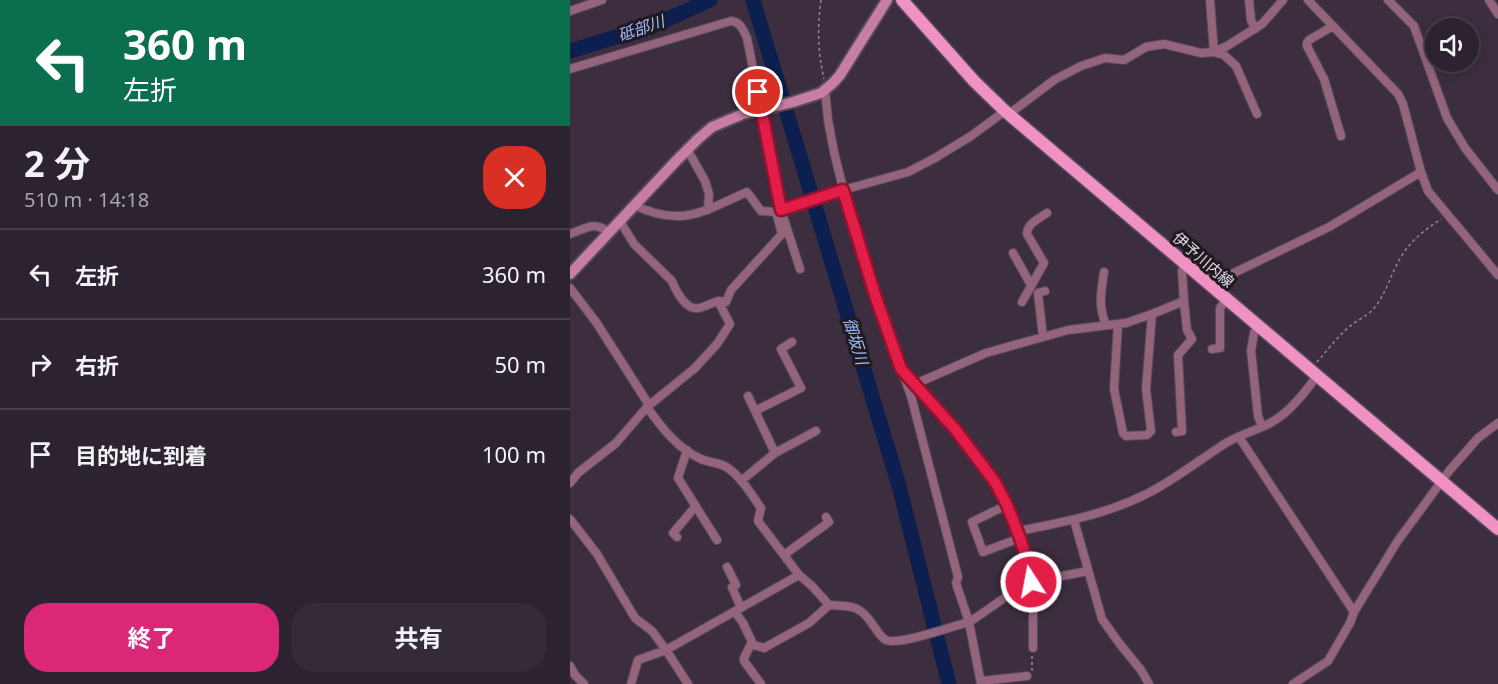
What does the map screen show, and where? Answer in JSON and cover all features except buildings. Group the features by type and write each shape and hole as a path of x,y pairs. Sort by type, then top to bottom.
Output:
{"main road":[{"name":"伊予川内線","path":"902,0 974,81 1007,112 1498,529"}],"street":[{"path":"570,11 602,0"},
{"path":"570,274 687,149 712,128 743,114 794,102 823,92 840,75 887,0"},
{"path":"1210,0 1214,52"},
{"path":"1249,0 1251,20 1255,29"},
{"path":"634,205 660,215 684,216 699,214 747,192 761,211 781,210 908,172 971,136 1054,80 1081,66 1105,58 1124,60 1146,46 1164,44 1201,53 1214,52 1262,24 1283,0"},
{"path":"1308,0 1398,94 1403,104 1428,191 1498,275"},
{"path":"1388,0 1414,26 1447,118 1465,148 1498,190"},
{"path":"1489,0 1498,15"},
{"path":"570,69 731,21 740,24 747,38 781,210 800,269"},
{"path":"1333,26 1307,43 1324,79 1341,136"},
{"path":"1214,52 1224,55 1236,66 1257,114"},
{"path":"823,92 841,191 911,396 958,577 957,583 981,683 1030,675"},
{"path":"687,149 705,181 709,194 708,210"},
{"path":"1209,285 1329,227 1421,172"},
{"path":"620,221 634,244 672,281 675,289 687,304 698,309 718,301 726,302 731,290 782,234 781,210"},
{"path":"1022,302 1044,263 1027,234 1027,228 1047,213"},
{"path":"570,234 594,225 609,232"},
{"path":"1013,253 1030,287 1041,292 1043,337"},
{"path":"1176,432 1182,431 1178,355 1192,339 1187,330 1184,301 1182,271 1186,265"},
{"path":"1104,272 1100,302 1101,314 1106,325"},
{"path":"570,288 596,322 660,427 687,450 704,460 718,462 729,468 761,508 758,521 799,576 812,586 829,605"},
{"path":"1212,349 1220,348 1220,308 1226,300"},
{"path":"570,483 578,473 616,443 648,406 694,368 717,344 730,324 718,301"},
{"path":"915,384 986,353 1068,330 1126,323 1184,301"},
{"path":"1118,324 1114,389 1123,433 1126,436 1147,435 1152,427 1146,389 1152,314"},
{"path":"1258,326 1254,333 1251,351 1257,416 1262,426"},
{"path":"755,411 801,388 781,349 792,342"},
{"path":"901,369 980,461 995,482 1007,505 1028,563 1035,603 1033,648"},
{"path":"1007,505 972,522 983,552 1019,535 1130,501 1160,487 1229,441 1272,422 1292,406 1313,373"},
{"path":"748,396 775,453"},
{"path":"1293,684 1328,661 1354,612 1397,542 1441,481 1478,438 1498,423"},
{"path":"741,481 775,453 816,431"},
{"path":"1239,437 1354,612"},
{"path":"687,450 678,477 717,540"},
{"path":"677,537 673,533 696,506"},
{"path":"784,555 829,522 826,517"},
{"path":"570,519 597,554 635,618 652,631 688,684"},
{"path":"1074,520 1102,619 1149,684"},
{"path":"727,567 736,585 732,587 738,610 752,642 744,661 761,684"},
{"path":"751,644 764,648 809,623 829,605 851,606 861,610 885,640 908,639 967,622 1023,585 1088,571"},
{"path":"631,684 638,660 666,650 799,576"},
{"path":"570,666 584,684"}],"path":[{"path":"821,0 818,35 823,92"},
{"path":"1313,373 1346,329 1375,308 1400,258 1410,244 1447,214"},
{"path":"1030,675 1033,648"}],"waterway":[{"name":"砥部川","path":"570,51 655,25 710,0"},
{"name":"御坂川","path":"753,0 899,486 949,684"}],"route":[{"path":"758,92 781,210 843,190 875,295 901,369 955,429 995,482 1020,538 1031,582"}]}
